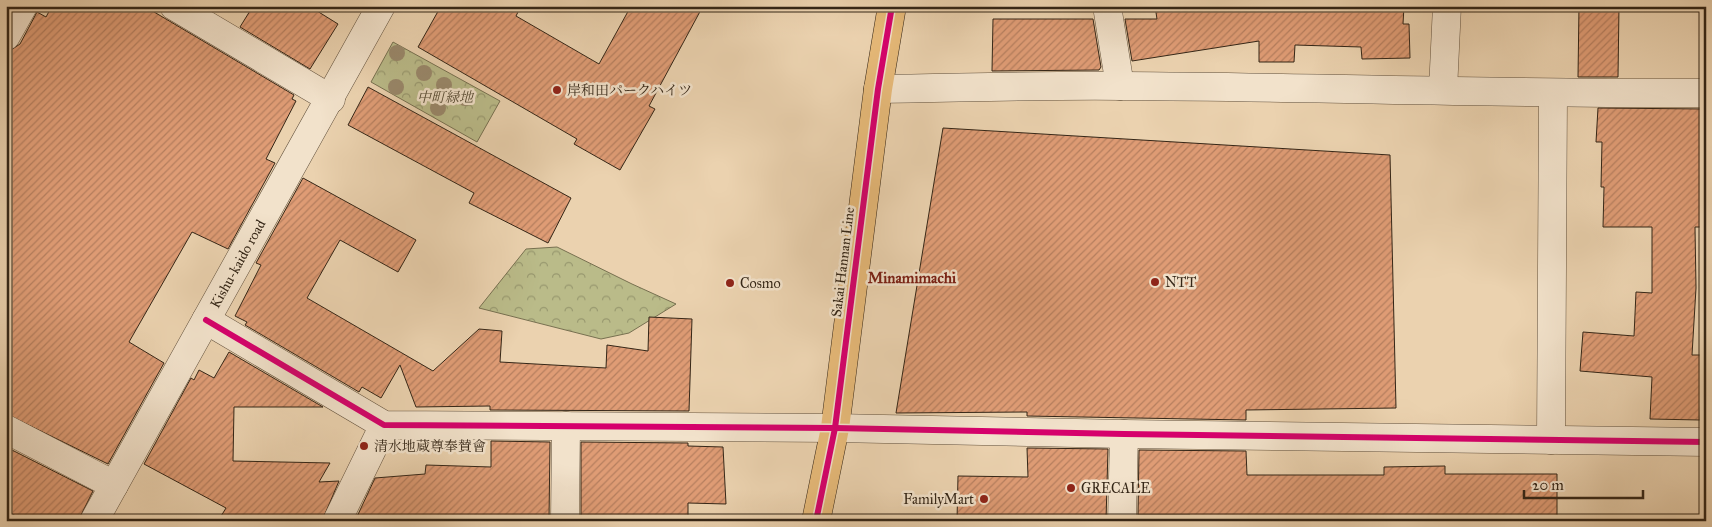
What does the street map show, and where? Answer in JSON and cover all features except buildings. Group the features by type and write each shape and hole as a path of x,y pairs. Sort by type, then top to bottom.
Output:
{"main road":[{"name":"Sakai Hannan Line","path":"816,521 835,428 878,89 892,6"}],"street":[{"path":"6,36 23,6"},
{"path":"174,6 331,99"},
{"name":"Kishu-kaido road","path":"94,521 331,99 381,6"},
{"path":"1107,6 1120,86"},
{"path":"1443,90 1447,6"},
{"path":"878,89 1120,86 1443,90 1553,94 1706,93"},
{"path":"1552,440 1553,94"},
{"path":"206,320 384,425 835,428 1706,442"},
{"path":"337,521 384,425"},
{"path":"565,521 566,426"},
{"path":"6,429 114,485"},
{"path":"1122,521 1124,434"}],"green space":[{"name":"中町緑地","path":"393,42 500,101 477,142 371,82"},
{"path":"557,247 676,304 629,333 601,339 479,308 526,249"}],"cycle path":[{"path":"816,521 835,428 878,89 892,6"},
{"path":"206,320 384,425 835,428 1706,442"}],"place":[{"name":"岸和田パークハイツ","path":"557,90"},
{"name":"NTT","path":"1155,282"},
{"name":"Cosmo","path":"730,283"},
{"name":"清水地蔵尊奉賛會","path":"364,446"},
{"name":"GRECALE","path":"1071,488"},
{"name":"FamilyMart","path":"984,499"}],"district":[{"name":"Minamimachi","path":"912,278"}]}
